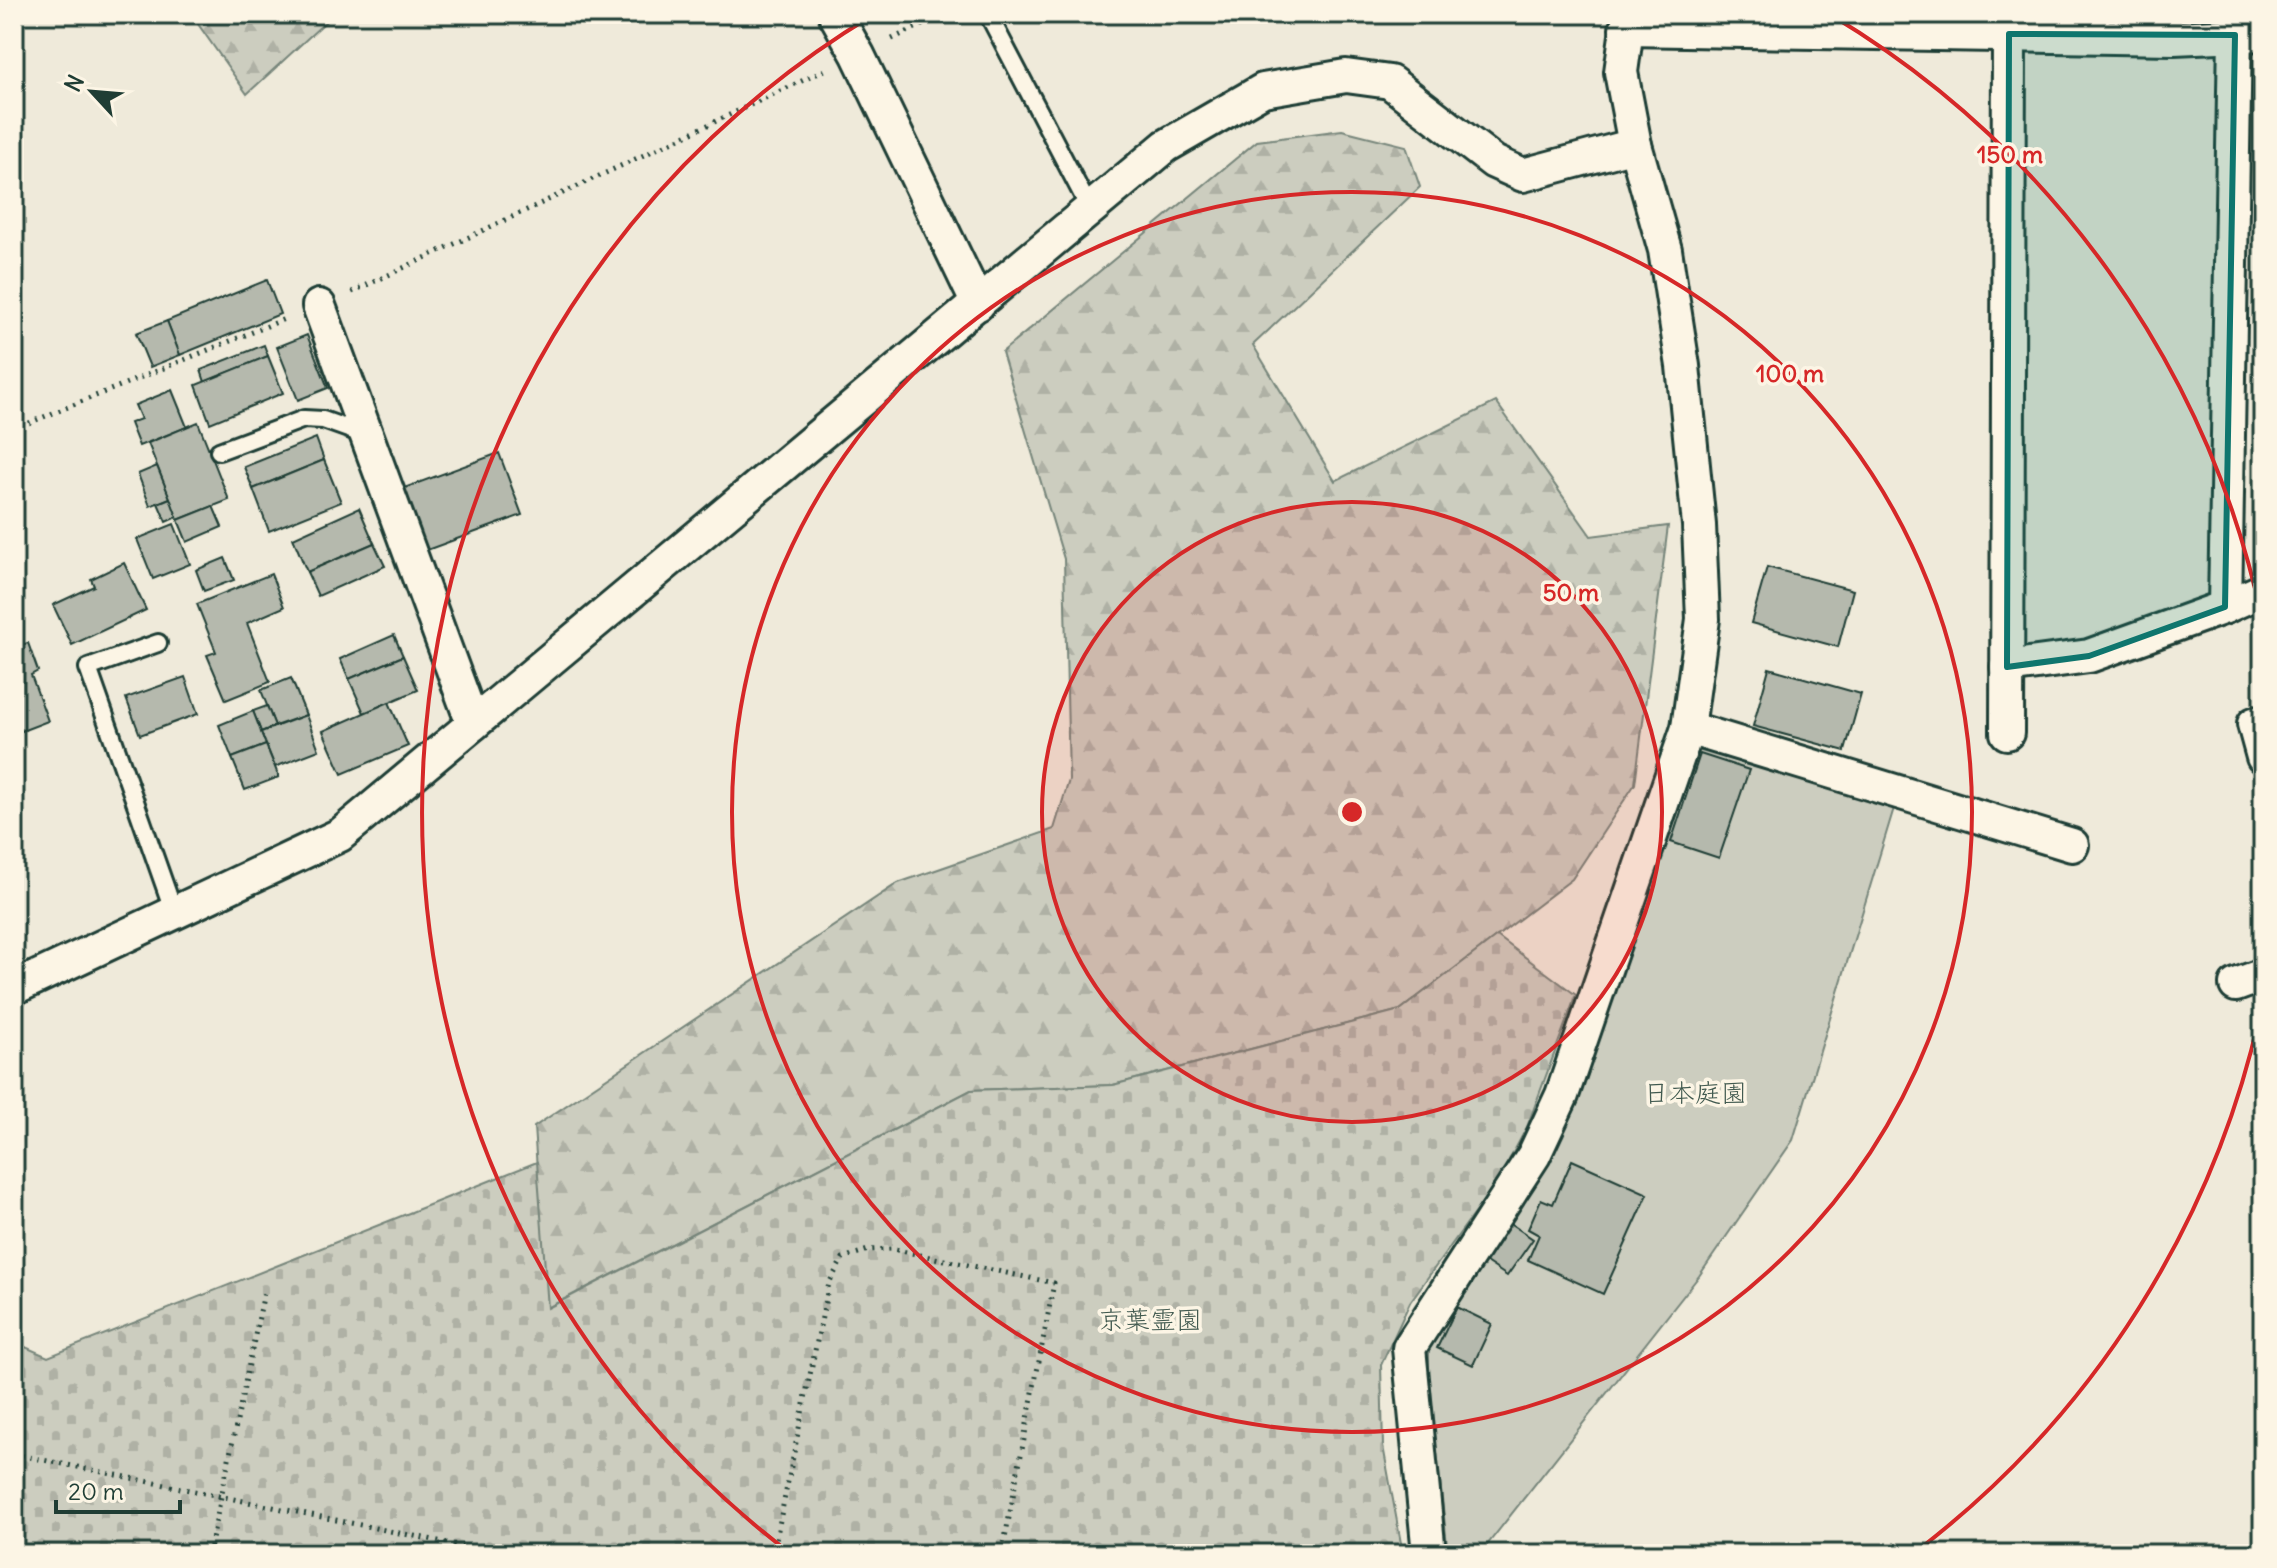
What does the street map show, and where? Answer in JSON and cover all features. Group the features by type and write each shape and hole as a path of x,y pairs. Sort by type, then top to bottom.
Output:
{"street":[{"path":"835,14 858,55 978,304"},
{"path":"1429,1554 1409,1348 1534,1155 1562,1095 1688,728 1703,619 1699,525 1683,366 1665,250 1635,145 1621,72 1628,21 2009,34 2175,26 2249,35 2225,607"},
{"path":"2007,733 2009,34"},
{"path":"14,988 340,835 1166,146 1263,90 1346,76 1390,82 1494,162 1523,175 1635,145"},
{"path":"319,306 473,724"},
{"path":"2007,667 2089,656 2225,607 2263,590"},
{"path":"2263,721 2254,724 2263,757"},
{"path":"1688,728 2072,845"}],"lane":[{"path":"988,14 1091,211"},
{"path":"219,451 304,419 323,420 367,436"},
{"path":"158,643 88,668 174,912"}],"path":[{"path":"14,429 319,306 945,14"},
{"path":"773,1554 829,1283 843,1258 868,1250 892,1249 1054,1283 1002,1554"},
{"path":"209,1554 265,1288"},
{"path":"14,1454 502,1554"}],"highlighted area":[{"path":"2009,34 2235,35 2225,607 2089,656 2007,667"}],"green space":[{"path":"191,14 334,14 247,94"},
{"path":"1342,130 1406,146 1420,187 1253,345 1335,481 1496,402 1591,536 1668,526 1635,784 1572,879 1400,1010 1113,1085 971,1090 547,1308 534,1127 898,883 1054,829 1069,780 1064,559 1002,352 1257,141"},
{"name":"日本庭園","path":"1698,742 1894,808 1793,1140 1699,1276 1480,1554 1448,1554 1429,1380 1429,1350 1444,1309 1548,1157 1575,1109"},
{"name":"京葉霊園","path":"1497,936 1576,995 1527,1127 1499,1179 1410,1302 1381,1365 1383,1446 1403,1554 14,1554 14,1342 48,1357 537,1162 548,1308 971,1090 1113,1085 1400,1010"}],"building":[{"path":"267,280 280,314 180,355 167,321"},
{"path":"167,321 180,355 150,367 136,333"},
{"path":"307,335 328,388 298,400 277,347"},
{"path":"264,345 268,356 205,382 201,370"},
{"path":"268,356 283,393 210,423 196,385"},
{"path":"172,390 187,427 139,446 130,423 141,419 135,405"},
{"path":"198,422 229,500 178,520 148,443"},
{"path":"316,438 324,460 253,489 244,467"},
{"path":"499,453 522,515 427,550 404,488"},
{"path":"324,460 341,502 269,531 253,489"},
{"path":"157,466 170,498 150,506 138,474"},
{"path":"170,498 177,517 166,522 158,503"},
{"path":"213,506 222,527 187,542 178,520"},
{"path":"359,508 374,543 307,572 293,538"},
{"path":"174,524 190,564 153,579 137,539"},
{"path":"374,543 385,566 318,596 307,572"},
{"path":"225,558 234,580 204,591 196,570"},
{"path":"124,563 146,610 72,645 53,605 94,586 91,579"},
{"path":"1767,567 1853,590 1838,647 1751,623"},
{"path":"271,574 284,607 247,623 270,682 226,700 207,655 216,652 197,604"},
{"path":"14,629 20,645 28,643 38,671 31,675 48,721 14,734"},
{"path":"394,635 403,656 349,679 340,659"},
{"path":"403,656 418,690 364,713 349,679"},
{"path":"1769,668 1861,694 1845,751 1753,726"},
{"path":"185,677 198,714 140,735 126,698"},
{"path":"291,678 306,715 275,726 261,690"},
{"path":"389,702 408,746 342,774 323,731"},
{"path":"267,706 275,726 261,732 253,711"},
{"path":"253,711 266,745 232,758 219,725"},
{"path":"306,715 319,750 275,767 261,732"},
{"path":"266,745 279,777 245,790 232,758"},
{"path":"1700,754 1749,770 1719,858 1671,842"},
{"path":"1572,1160 1648,1194 1603,1294 1528,1260 1539,1235 1528,1229 1541,1199 1553,1204"},
{"path":"1508,1222 1533,1239 1507,1276 1483,1260"},
{"path":"1457,1307 1492,1324 1473,1365 1437,1348"}]}
